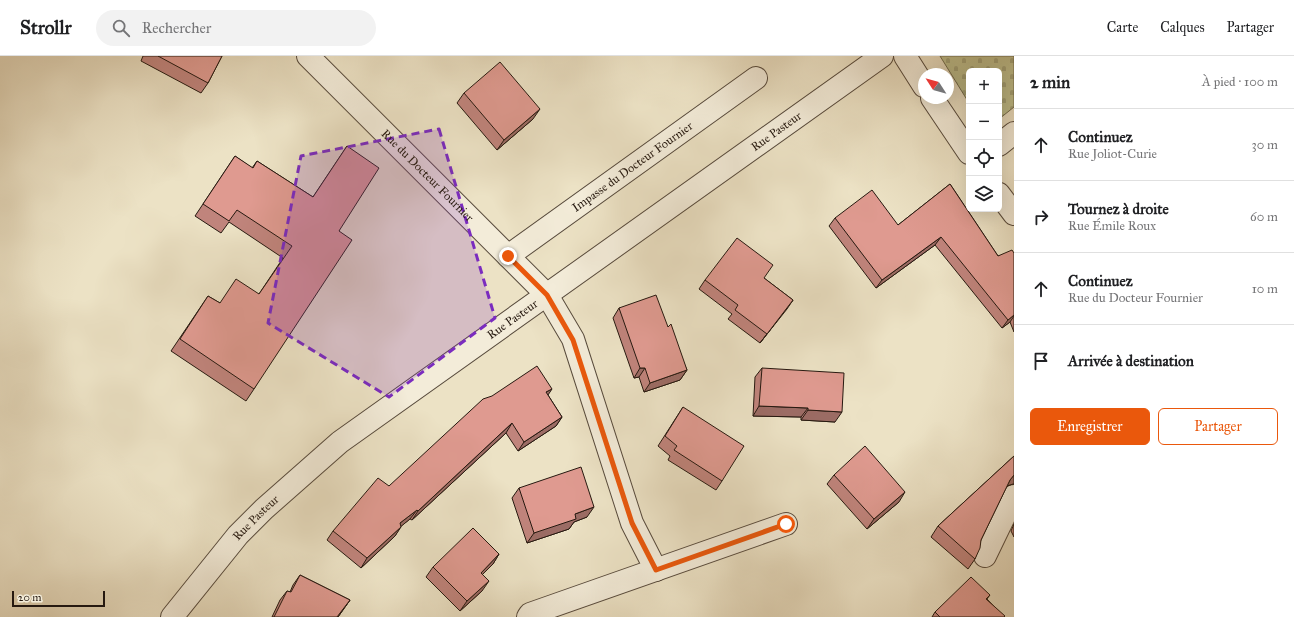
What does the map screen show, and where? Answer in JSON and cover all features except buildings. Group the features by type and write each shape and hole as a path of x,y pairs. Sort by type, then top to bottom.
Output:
{"street":[{"name":"Rue du Docteur Fournier","path":"308,56 547,295 573,340 632,523 656,570"},
{"name":"Rue Pasteur","path":"172,617 238,535 264,509 340,442 882,56"},
{"path":"905,56 918,77"},
{"name":"Impasse du Docteur Fournier","path":"508,256 756,78"},
{"path":"936,104 966,149"},
{"path":"1002,143 1014,133"},
{"path":"1002,198 1014,214"},
{"path":"985,556 1014,496"},
{"path":"528,617 530,614 786,524"}],"highlighted area":[{"path":"439,129 495,318 389,397 268,323 301,156"}],"green space":[{"path":"940,56 1014,56 1014,107 1002,117 1002,68 966,68 966,98 954,79 954,68 947,68"}],"route":[{"path":"508,256 547,295 573,340 632,523 656,570 786,524"}]}
